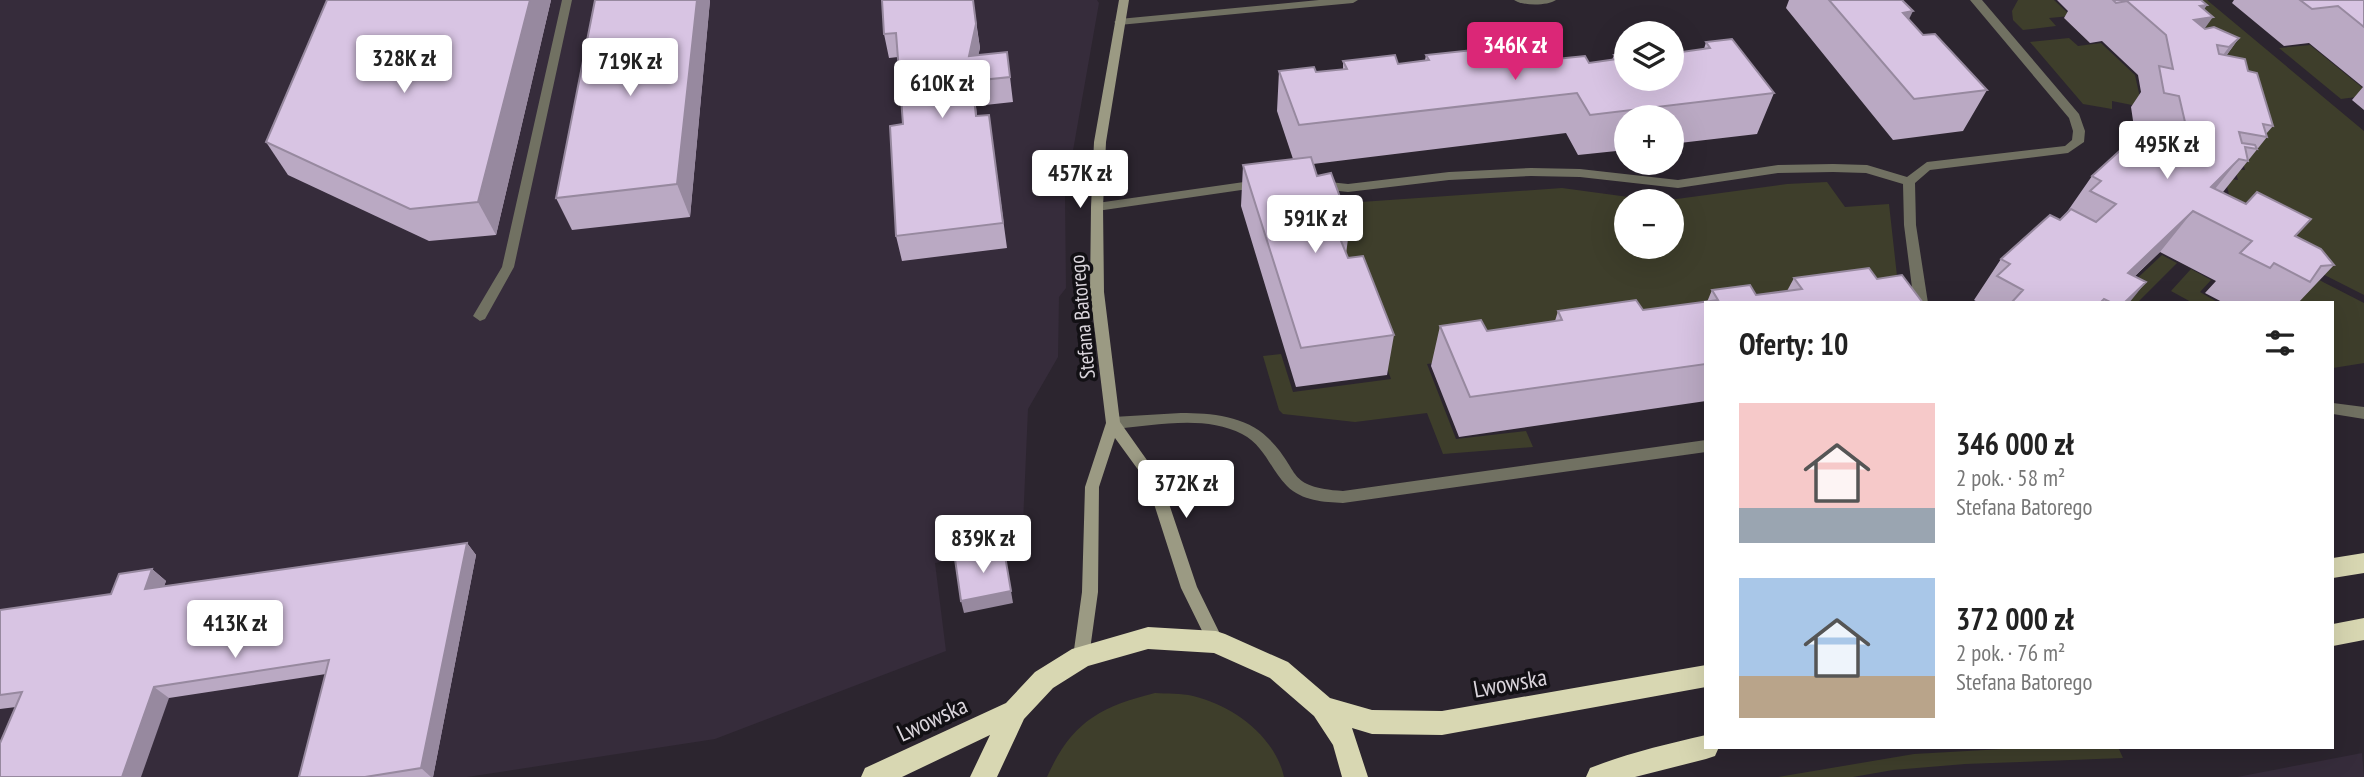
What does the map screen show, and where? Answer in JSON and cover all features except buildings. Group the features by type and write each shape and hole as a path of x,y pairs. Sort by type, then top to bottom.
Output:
{"highway":[{"path":"2334,568 2364,563"},
{"path":"2334,635 2364,629"},
{"path":"983,777 1014,711 1044,680 1081,657 1147,638 1216,642 1279,670 1324,708 1345,740 1355,777"},
{"name":"Lwowska","path":"1324,708 1372,722 1442,723 1704,676"},
{"name":"Lwowska","path":"874,777 1014,711"},
{"path":"1599,777 1643,762 1704,747"}],"street":[{"name":"Stefana Batorego","path":"1081,657 1090,592 1092,487 1113,424 1097,292 1097,207 1100,142 1124,0"},
{"name":"Stefana Batorego","path":"1113,424 1154,480 1189,588 1216,642"}],"lane":[{"path":"480,316 508,267 567,0"},
{"path":"1119,22 1353,0"},
{"path":"1519,0 1551,0"},
{"path":"1921,301 1910,225 1909,182 1927,166 2068,149 2078,142 2079,131 2075,117 1976,1 1961,0"},
{"path":"1306,184 1348,188 1449,176 1531,172 1580,173 1678,184 1778,169 1833,168 1867,169 1909,182"},
{"path":"1097,207 1267,183"},
{"path":"2334,409 2364,413"},
{"path":"1113,424 1226,421 1261,440 1283,474 1300,489 1321,497 1343,497 1704,446"}],"shaded area":[{"path":"0,0 1097,0 1099,3 1065,196 1066,288 1059,297 1058,357 1028,409 1022,547 935,563 946,651 715,739 467,777 0,777"},
{"path":"2362,753 2364,777 2237,777"}],"green space":[{"path":"2018,0 2054,0 2071,16 2049,18 2056,26 2023,30 2013,20 2012,11"},
{"path":"2129,0 2207,0 2364,131 2364,295 2202,213 2232,207 2225,178 2238,180 2235,169 2245,170 2229,112"},
{"path":"2069,38 2078,46 2101,43 2135,75 2142,107 2112,101 2112,109 2083,104 2030,42"},
{"path":"2310,45 2364,89 2364,96 2341,99 2279,48"},
{"path":"1827,182 1845,207 1889,204 1900,301 1704,301 1704,303 1472,358 1427,364 1456,439 1526,431 1533,447 1443,454 1427,413 1355,422 1283,414 1279,410 1263,356 1281,354 1293,392 1391,379 1360,294 1346,294 1332,204 1562,188 1614,195 1614,259 1684,259 1684,198 1787,184"},
{"path":"2162,255 2177,263 2139,301 2113,301"},
{"path":"2280,260 2364,303 2364,363 2334,368 2334,301 2299,301 2291,292"},
{"path":"2191,269 2211,280 2200,292 2216,301 2189,301 2171,291"},
{"path":"1155,693 1179,694 1208,700 1237,715 1262,736 1279,762 1284,777 1047,777 1066,743 1089,720 1118,704"},
{"path":"2003,749 2119,749 2123,758 1965,764 1893,770 1853,777 1778,777 1914,754"}]}
